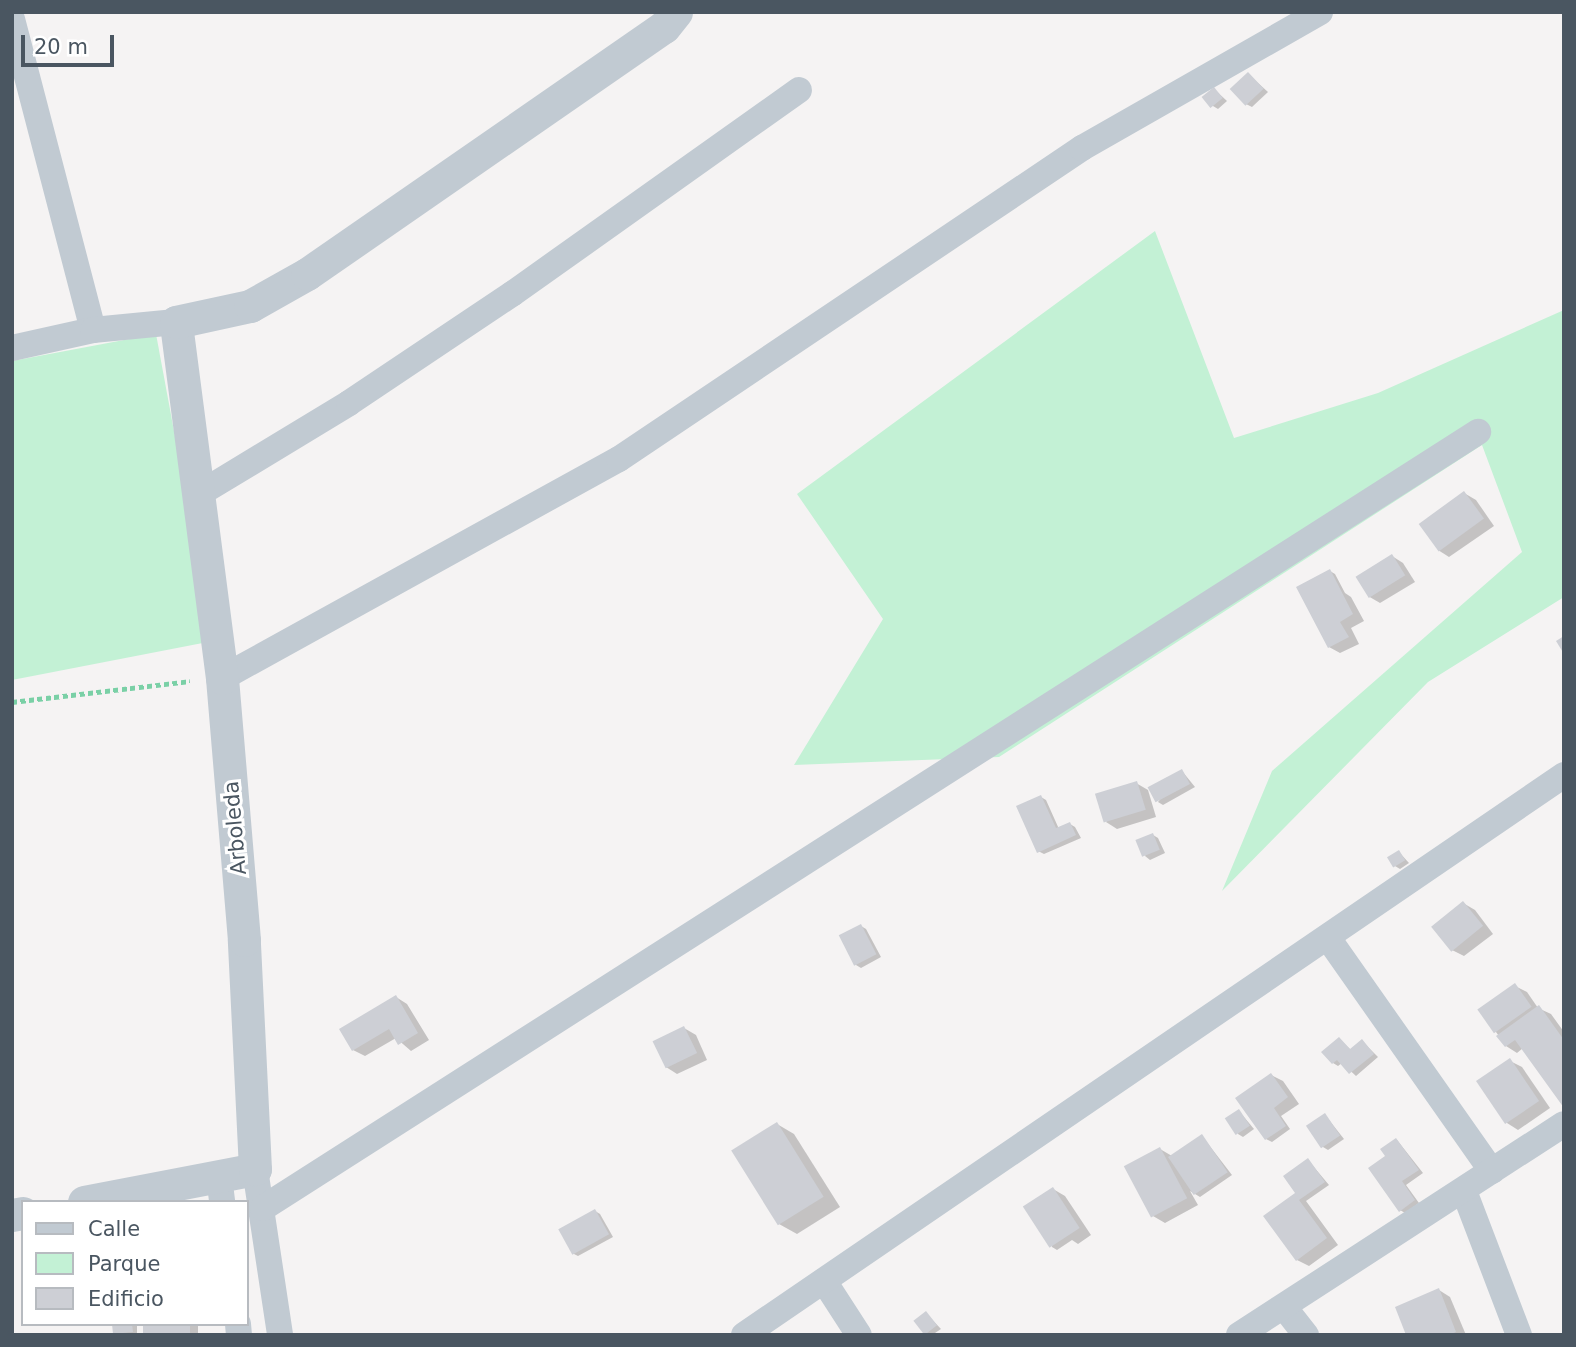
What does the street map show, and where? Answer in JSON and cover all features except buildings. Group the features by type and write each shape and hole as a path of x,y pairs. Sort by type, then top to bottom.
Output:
{"street":[{"path":"12,348 93,330 176,321 250,306 307,274 664,27 676,12"},
{"path":"222,678 619,459 1082,148 1321,12"},
{"path":"12,19 93,330"},
{"path":"199,494 349,403 512,294 799,90"},
{"name":"Arboleda","path":"176,321 222,678 244,940 256,1169 280,1335"},
{"path":"263,1208 1478,432"},
{"path":"744,1335 1564,775"},
{"path":"1328,938 1492,1171"},
{"path":"1239,1335 1564,1124"},
{"path":"105,1200 220,1189 256,1169"},
{"path":"1464,1191 1519,1335"},
{"path":"824,1281 859,1335"},
{"path":"1284,1307 1306,1335"}],"path":[{"path":"12,702 222,678"}],"green space":[{"path":"1155,231 1234,438 1378,393 1564,310 1564,597 1428,682 1222,891 1272,771 1522,552 1482,445 999,757 794,765 883,619 797,494"},
{"path":"156,334 213,641 12,680 12,361"}]}
